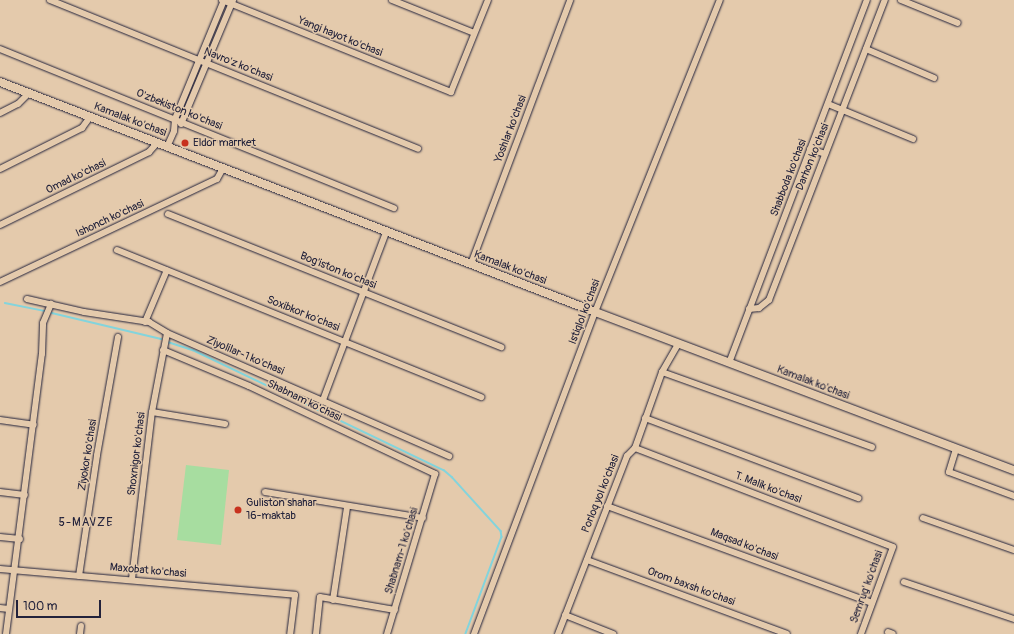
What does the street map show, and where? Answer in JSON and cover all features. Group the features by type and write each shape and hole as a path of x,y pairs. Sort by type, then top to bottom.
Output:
{"main road":[{"name":"Kamalak ko'chasi","path":"0,82 678,344 1014,470"}],"street":[{"name":"Navro'z ko'chasi","path":"50,0 418,149"},
{"path":"168,147 174,131 175,119 224,0"},
{"name":"Yangi hayot ko'chasi","path":"224,0 451,92 474,33"},
{"path":"392,0 474,33 488,0"},
{"name":"Yoshlar ko'chasi","path":"471,264 570,0"},
{"name":"Istiqlol ko'chasi","path":"474,634 595,312 720,0"},
{"name":"Shabboda ko'chasi","path":"729,363 867,0"},
{"name":"Darhon ko'chasi","path":"749,309 760,308 769,300 885,0"},
{"path":"901,0 958,23"},
{"path":"174,131 183,122 232,2"},
{"name":"O'zbekiston ko'chasi","path":"0,49 394,208"},
{"path":"866,49 934,78"},
{"path":"0,113 18,104 28,93"},
{"path":"828,104 913,139"},
{"path":"0,169 82,128 90,117"},
{"name":"Omad ko'chasi","path":"0,225 149,152 157,143"},
{"path":"810,149 825,154"},
{"name":"Ishonch ko'chasi","path":"0,282 217,179 224,168"},
{"name":"Bog'iston ko'chasi","path":"168,214 501,346"},
{"path":"323,400 386,232"},
{"name":"Soxibkor ko'chasi","path":"117,250 481,397"},
{"path":"145,322 167,270"},
{"name":"Ziyolilar-1 ko'chasi","path":"27,299 84,312 145,322 448,456"},
{"path":"6,634 16,571 34,425 42,354 43,322 51,304"},
{"name":"Shoxnigor ko'chasi","path":"132,579 152,412 167,333"},
{"name":"Ziyokor ko'chasi","path":"79,576 97,455 118,337"},
{"name":"Porloq yol ko'chasi","path":"558,634 587,560 596,530 627,456 635,448 662,372 678,344"},
{"name":"Shabnam ko'chasi","path":"163,350 249,386 435,474"},
{"path":"662,372 872,447"},
{"path":"152,412 225,424"},
{"path":"645,418 858,498"},
{"path":"0,420 34,425"},
{"name":"T. Malik ko'chasi","path":"635,448 893,547"},
{"path":"956,449 949,472 1014,496"},
{"name":"Shabnam-1 ko'chasi","path":"387,634 435,474"},
{"path":"0,492 25,495"},
{"path":"265,492 423,518"},
{"path":"333,600 347,506"},
{"name":"Maqsad ko'chasi","path":"607,506 872,604"},
{"path":"923,518 1014,550"},
{"path":"0,537 20,539"},
{"name":"Semrug' ko'chasi","path":"861,634 893,547"},
{"name":"Orom baxsh ko'chasi","path":"587,560 787,634"},
{"name":"Maxobat ko'chasi","path":"0,569 132,579 295,595 290,634"},
{"path":"904,582 1014,619"},
{"path":"316,634 320,597 395,610"},
{"path":"0,608 9,609"},
{"path":"565,615 613,634"},
{"path":"80,634 81,626"}],"green space":[{"path":"186,465 229,470 221,545 177,540"}],"waterway":[{"path":"5,303 45,311"},
{"path":"52,313 161,339"},
{"path":"168,342 193,350 444,470 452,477 501,531 502,537 466,634"}],"place":[{"name":"Eldor marrket","path":"185,143"},
{"name":"Guliston shahar 16-maktab","path":"238,510"}],"district":[{"name":"5-MAVZE","path":"86,523"}]}
